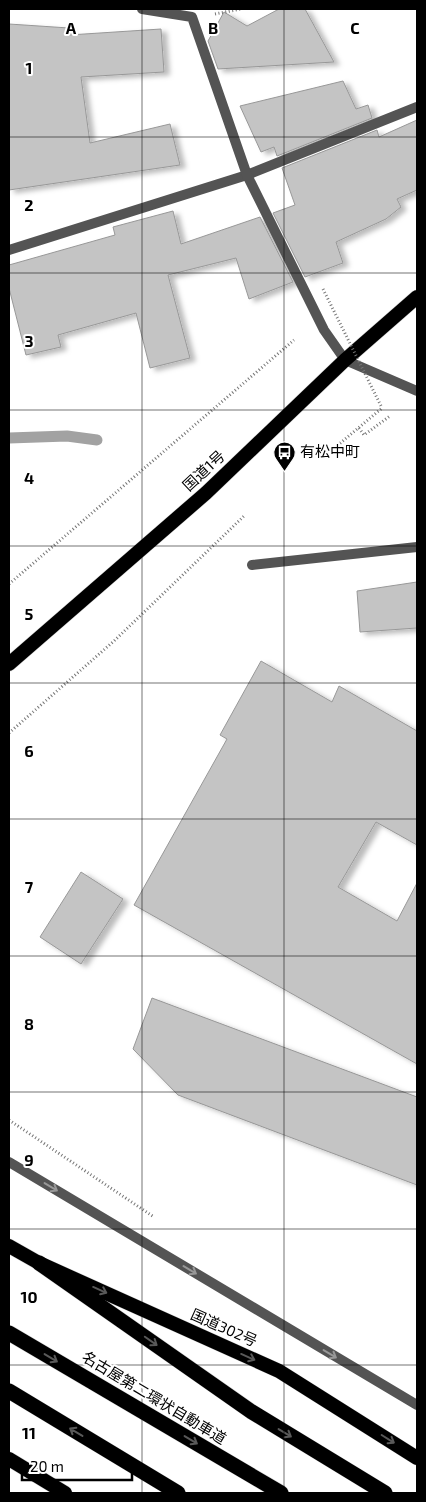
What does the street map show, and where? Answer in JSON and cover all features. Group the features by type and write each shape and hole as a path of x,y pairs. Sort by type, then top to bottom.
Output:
{"highway":[{"name":"国道1号","path":"9,664 206,493 345,360 417,297"},
{"name":"国道302号","path":"9,1246 39,1263 279,1371 417,1458"},
{"path":"39,1263 252,1412 385,1493"},
{"name":"名古屋第二環状自動車道","path":"9,1333 281,1493"},
{"path":"9,1391 178,1493"},
{"path":"9,1459 65,1493"}],"street":[{"path":"142,9 192,17 247,175 324,330 345,360 417,391"},
{"path":"9,250 247,175 417,107"},
{"path":"252,565 417,547"},
{"path":"9,1162 417,1406"}],"path":[{"path":"323,289 382,408 332,450"},
{"path":"9,584 294,340"},
{"path":"359,428 364,435 390,416"},
{"path":"9,733 114,641 244,516"}],"building":[{"path":"279,9 305,9 334,62 218,69 208,41 224,12 247,26"},
{"path":"9,24 69,28 69,35 161,29 164,72 81,77 90,143 170,124 180,165 9,190"},
{"path":"343,81 356,109 368,105 372,118 277,156 274,147 261,152 240,106"},
{"path":"417,120 417,190 397,199 401,207 386,219 336,242 343,263 305,277 273,213 295,205 282,168 377,130 379,137"},
{"path":"173,211 181,244 260,217 293,282 249,299 236,258 168,275 190,358 150,368 136,313 58,335 61,347 26,355 9,288 9,265 115,235 113,227"},
{"path":"417,582 417,628 360,632 357,591"},
{"path":"261,661 332,702 339,686 417,731 417,845 376,822 338,887 397,921 417,883 417,1064 134,905 227,739 220,735"},
{"path":"81,872 123,899 81,964 40,937"},
{"path":"152,998 417,1097 417,1185 178,1095 133,1049"}],"waterway":[{"path":"9,438 67,436 97,440"}],"place":[{"name":"有松中町","path":"284,471"}]}
